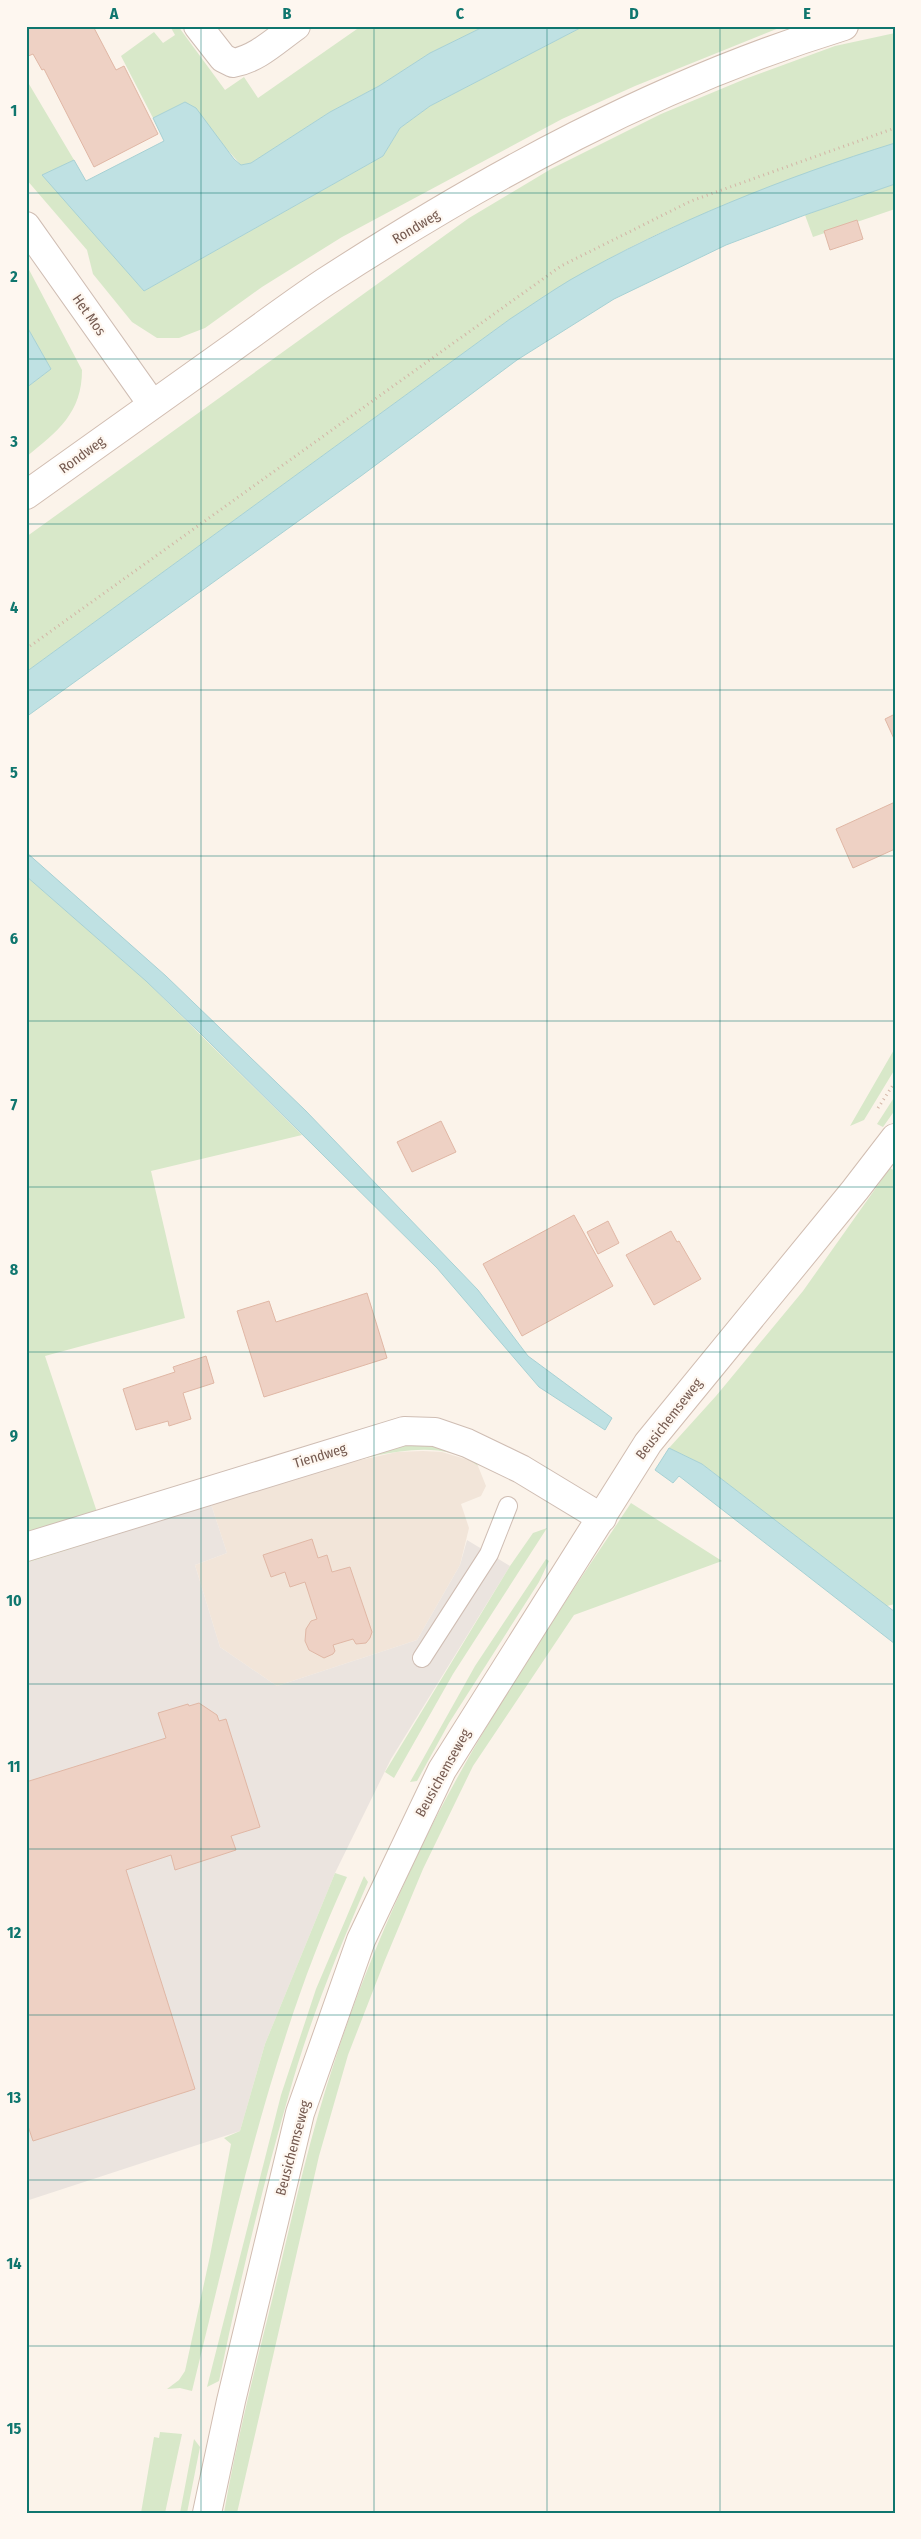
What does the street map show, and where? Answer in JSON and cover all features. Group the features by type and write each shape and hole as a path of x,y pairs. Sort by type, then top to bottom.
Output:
{"street":[{"path":"198,26 223,58 233,63 251,58 296,26"},
{"name":"Rondweg","path":"26,495 324,283 556,144 672,90 790,43 844,26"},
{"name":"Het Mos","path":"26,226 152,404"},
{"name":"Beusichemseweg","path":"207,2513 231,2401 300,2114 362,1940 442,1770 648,1442 855,1190 895,1138"},
{"name":"Tiendweg","path":"26,1547 378,1438 404,1432 435,1432 466,1443 521,1469 602,1518"}],"lane":[{"path":"422,1658 489,1554 508,1506"}],"path":[{"path":"26,649 562,266 691,201 895,128"}],"shaded area":[{"path":"397,1452 442,1452 472,1461 478,1466 486,1486 481,1496 461,1504 469,1528 460,1565 417,1640 277,1686 220,1647 195,1565 227,1553 211,1504 333,1466"},
{"path":"211,1504 227,1553 195,1565 220,1647 277,1686 417,1640 460,1565 467,1540 510,1566 391,1759 335,1873 265,2044 240,2131 26,2201 26,1563"}],"green space":[{"path":"170,26 178,26 225,90 244,77 258,98 357,29 356,26 485,26 430,53 379,86 330,112 251,163 241,165 185,102 153,118 121,56 154,32 163,43 175,35"},
{"path":"584,26 784,26 635,86 562,119 342,237 262,287 205,328 179,338 157,338 132,322 93,274 87,250 26,179 26,79 74,160 43,175 144,291 383,156 400,128 430,106"},
{"path":"895,33 895,143 700,215 637,244 588,270 510,319 26,672 26,537 469,218 551,169 661,114 745,79 835,46"},
{"path":"895,184 895,209 813,237 805,215"},
{"path":"26,264 82,370 81,385 73,410 58,429 26,457 26,388 51,369 26,325"},
{"path":"26,876 146,981 302,1135 151,1171 185,1318 45,1356 98,1515 26,1537"},
{"path":"895,1048 895,1069 864,1120 850,1126"},
{"path":"895,1096 895,1110 883,1127 877,1124"},
{"path":"890,1168 895,1171 895,1604 887,1606 702,1464 669,1448 716,1396 803,1291"},
{"path":"406,1444 444,1446 474,1458 478,1466 462,1457 445,1452 426,1450 387,1453 368,1457 333,1466 26,1563 26,1556"},
{"path":"631,1503 722,1561 574,1615 473,1766 423,1869 348,2055 319,2156 237,2513 224,2513 247,2402 310,2145 344,2032 372,1958 437,1815 488,1723"},
{"path":"547,1528 453,1674 394,1778 385,1772 510,1566 533,1533"},
{"path":"546,1559 549,1561 539,1582 449,1723 417,1781 410,1782 475,1666"},
{"path":"335,1873 347,1877 297,2002 276,2065 240,2195 192,2391 180,2388 167,2389 179,2380 185,2371 210,2256 231,2144 224,2138 240,2131 265,2044"},
{"path":"364,1876 368,1882 325,1987 289,2094 251,2237 219,2381 207,2387 281,2095 316,1989"},
{"path":"160,2432 182,2434 165,2513 141,2513 154,2437 159,2438"},
{"path":"194,2439 200,2447 187,2513 180,2513"}],"water":[{"path":"485,26 584,26 430,106 400,128 383,156 144,291 42,175 74,160 86,181 164,141 153,118 185,102 196,108 234,159 241,165 251,163 330,112 379,86 430,53"},
{"path":"895,143 895,184 726,245 614,299 517,360 361,476 26,717 26,672 540,299 608,259 688,221 770,186"},
{"path":"26,325 51,369 26,388"},
{"path":"26,852 166,976 306,1111 478,1290 528,1356 612,1418 605,1430 539,1387 437,1268 146,981 26,876"},
{"path":"669,1448 702,1464 895,1612 895,1644 679,1476 673,1483 655,1470"}],"building":[{"path":"26,26 93,26 116,70 124,66 158,134 94,167 44,69 42,70 33,54 26,57"},
{"path":"857,220 863,239 830,250 824,231"},
{"path":"895,714 895,741 885,719"},
{"path":"895,802 895,849 853,868 836,829"},
{"path":"441,1121 456,1152 412,1172 397,1142"},
{"path":"574,1215 613,1286 522,1336 483,1264"},
{"path":"608,1221 619,1243 598,1254 587,1232"},
{"path":"671,1231 701,1279 654,1305 626,1255"},
{"path":"367,1293 387,1358 264,1397 237,1311 269,1301 276,1322"},
{"path":"206,1356 214,1383 183,1393 191,1419 169,1426 168,1421 136,1430 123,1389 175,1372 173,1367"},
{"path":"312,1539 318,1558 327,1555 332,1572 350,1567 372,1632 366,1643 356,1644 353,1639 333,1645 335,1651 333,1654 324,1658 309,1650 305,1641 306,1629 311,1621 317,1619 305,1582 290,1587 285,1572 271,1577 263,1555"},
{"path":"199,1703 217,1715 219,1721 226,1719 260,1827 231,1836 236,1850 175,1870 171,1855 126,1870 195,2089 33,2141 26,2120 26,1782 166,1738 158,1713 188,1704 189,1706"}]}
